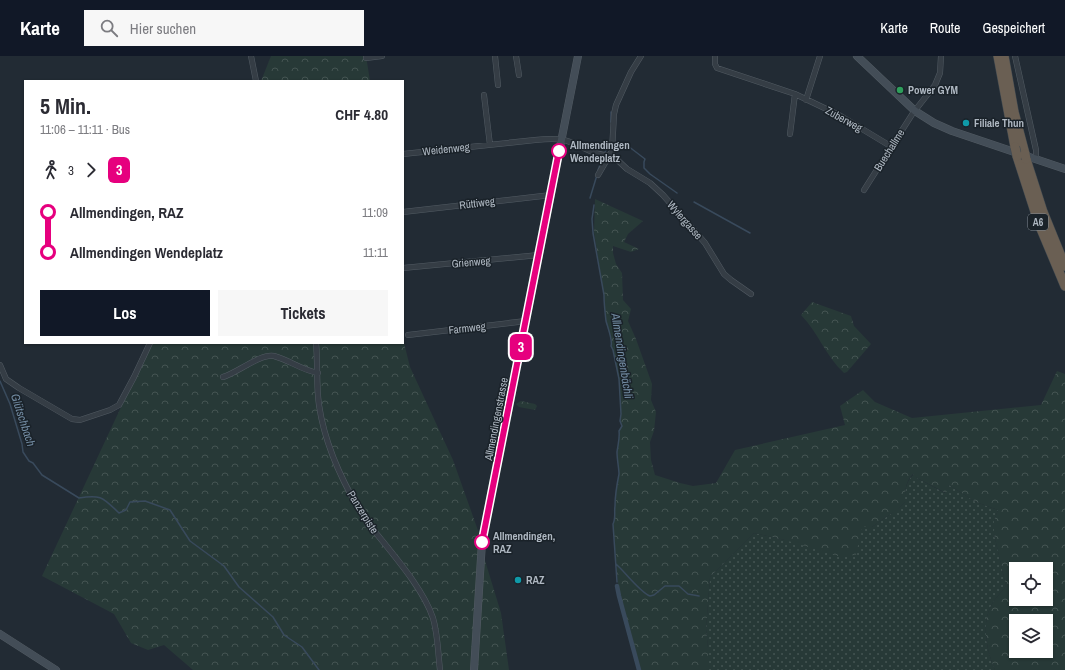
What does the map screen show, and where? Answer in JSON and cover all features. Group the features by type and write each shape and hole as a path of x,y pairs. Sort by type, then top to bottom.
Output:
{"highway":[{"name":"A6","path":"998,56 1020,153 1040,229 1065,286"},
{"name":"A6","path":"1004,56 1020,153 1065,266"}],"street":[{"path":"251,56 256,80"},
{"path":"366,58 382,56"},
{"path":"495,56 498,85"},
{"path":"516,56 519,75"},
{"name":"Allmendingenstrasse","path":"474,670 481,548 578,56"},
{"path":"598,175 612,148 616,105 629,76 641,56"},
{"name":"Zuberweg","path":"715,56 715,64 717,68 795,94 839,115 892,147"},
{"path":"806,100 820,56"},
{"path":"857,56 915,111 934,123 952,131 1065,169"},
{"name":"Buechallme","path":"864,190 915,111 935,85 940,69 941,56"},
{"path":"1015,56 1036,158"},
{"path":"790,134 795,94"},
{"path":"484,95 490,145"},
{"name":"Weidenweg","path":"404,154 542,139 561,139"},
{"name":"Wylergasse","path":"561,139 602,154 610,154 650,184 663,195 705,243 724,274 751,294"},
{"name":"Rüttiweg","path":"404,212 551,195"},
{"name":"Grienweg","path":"404,268 539,255"},
{"name":"Farmweg","path":"408,335 526,321"},
{"path":"0,366 6,379 19,388 72,419 80,420 110,410 119,405 150,344"},
{"name":"Panzerpiste","path":"316,344 320,411 324,432 333,456 362,514 415,584 429,609 437,634 440,670"},
{"path":"223,377 235,373 250,363 264,357 273,356 309,371 318,373"},
{"path":"0,634 56,670"}],"green space":[{"path":"271,56 366,56 370,80 261,80"},
{"path":"595,199 643,221 628,234 624,242 639,249 631,252 613,246 613,253 616,264 622,273 623,300 631,309 628,321 652,384 651,400 656,412 654,431 650,442 651,460 655,475 693,486 716,483 735,450 845,425 840,406 863,390 875,402 912,418 1041,405 1057,371 1065,374 1065,670 995,670 986,638 986,621 991,606 1006,586 994,534 994,521 998,510 976,502 949,485 946,493 917,478 913,474 907,483 905,490 905,502 897,510 872,527 862,527 856,555 838,556 785,540 754,533 710,577 706,629 708,670 639,670 619,596 613,524 619,474 617,452 619,431 622,426 620,421 619,379 606,321 604,295 594,232"},
{"path":"812,302 851,316 854,326 871,344 847,372 844,373 832,360 801,315"},
{"path":"404,343 410,367 453,460 481,539 483,554 501,613 509,670 193,670 164,645 148,650 131,643 114,614 42,576 151,344"},
{"path":"521,401 535,404 537,406 535,410 519,407 516,404"},
{"path":"914,474 917,478 945,493 949,485 976,502 998,510 994,521 994,534 1006,586 991,606 986,621 986,638 995,670 708,670 706,629 710,577 754,533 785,540 862,527 872,527 905,502 905,490 907,483"}],"waterway":[{"path":"611,112 611,122"},
{"path":"605,152 610,143"},
{"path":"628,146 645,159 644,168 650,174 677,193"},
{"name":"Allmendingenbächli","path":"598,170 603,157"},
{"name":"Allmendingenbächli","path":"590,198 597,175"},
{"path":"694,202 750,233"},
{"name":"Allmendingenbächli","path":"594,205 592,219 593,233 604,295 606,321 619,379 620,421 622,426 619,431 617,452 619,474 613,524 617,582"},
{"name":"Glütschbach","path":"0,381 10,404 23,452 42,475 79,498 102,498 119,513 126,510 130,502 145,501 170,510 190,541 224,566 239,587 273,617 284,635 302,647 319,670"},
{"path":"616,564 637,586 650,596 654,595 665,586 679,586 688,594 699,596"},
{"name":"Allmendingenbächli","path":"617,586 639,670"}],"bus line":[{"name":"3","path":"482,542 559,151"}],"place":[{"name":"Power GYM","path":"900,90"},
{"name":"Filiale Thun","path":"966,123"},
{"name":"Allmendingen Wendeplatz","path":"559,151"},
{"name":"Allmendingen, RAZ","path":"482,542"},
{"name":"RAZ","path":"518,580"}]}
